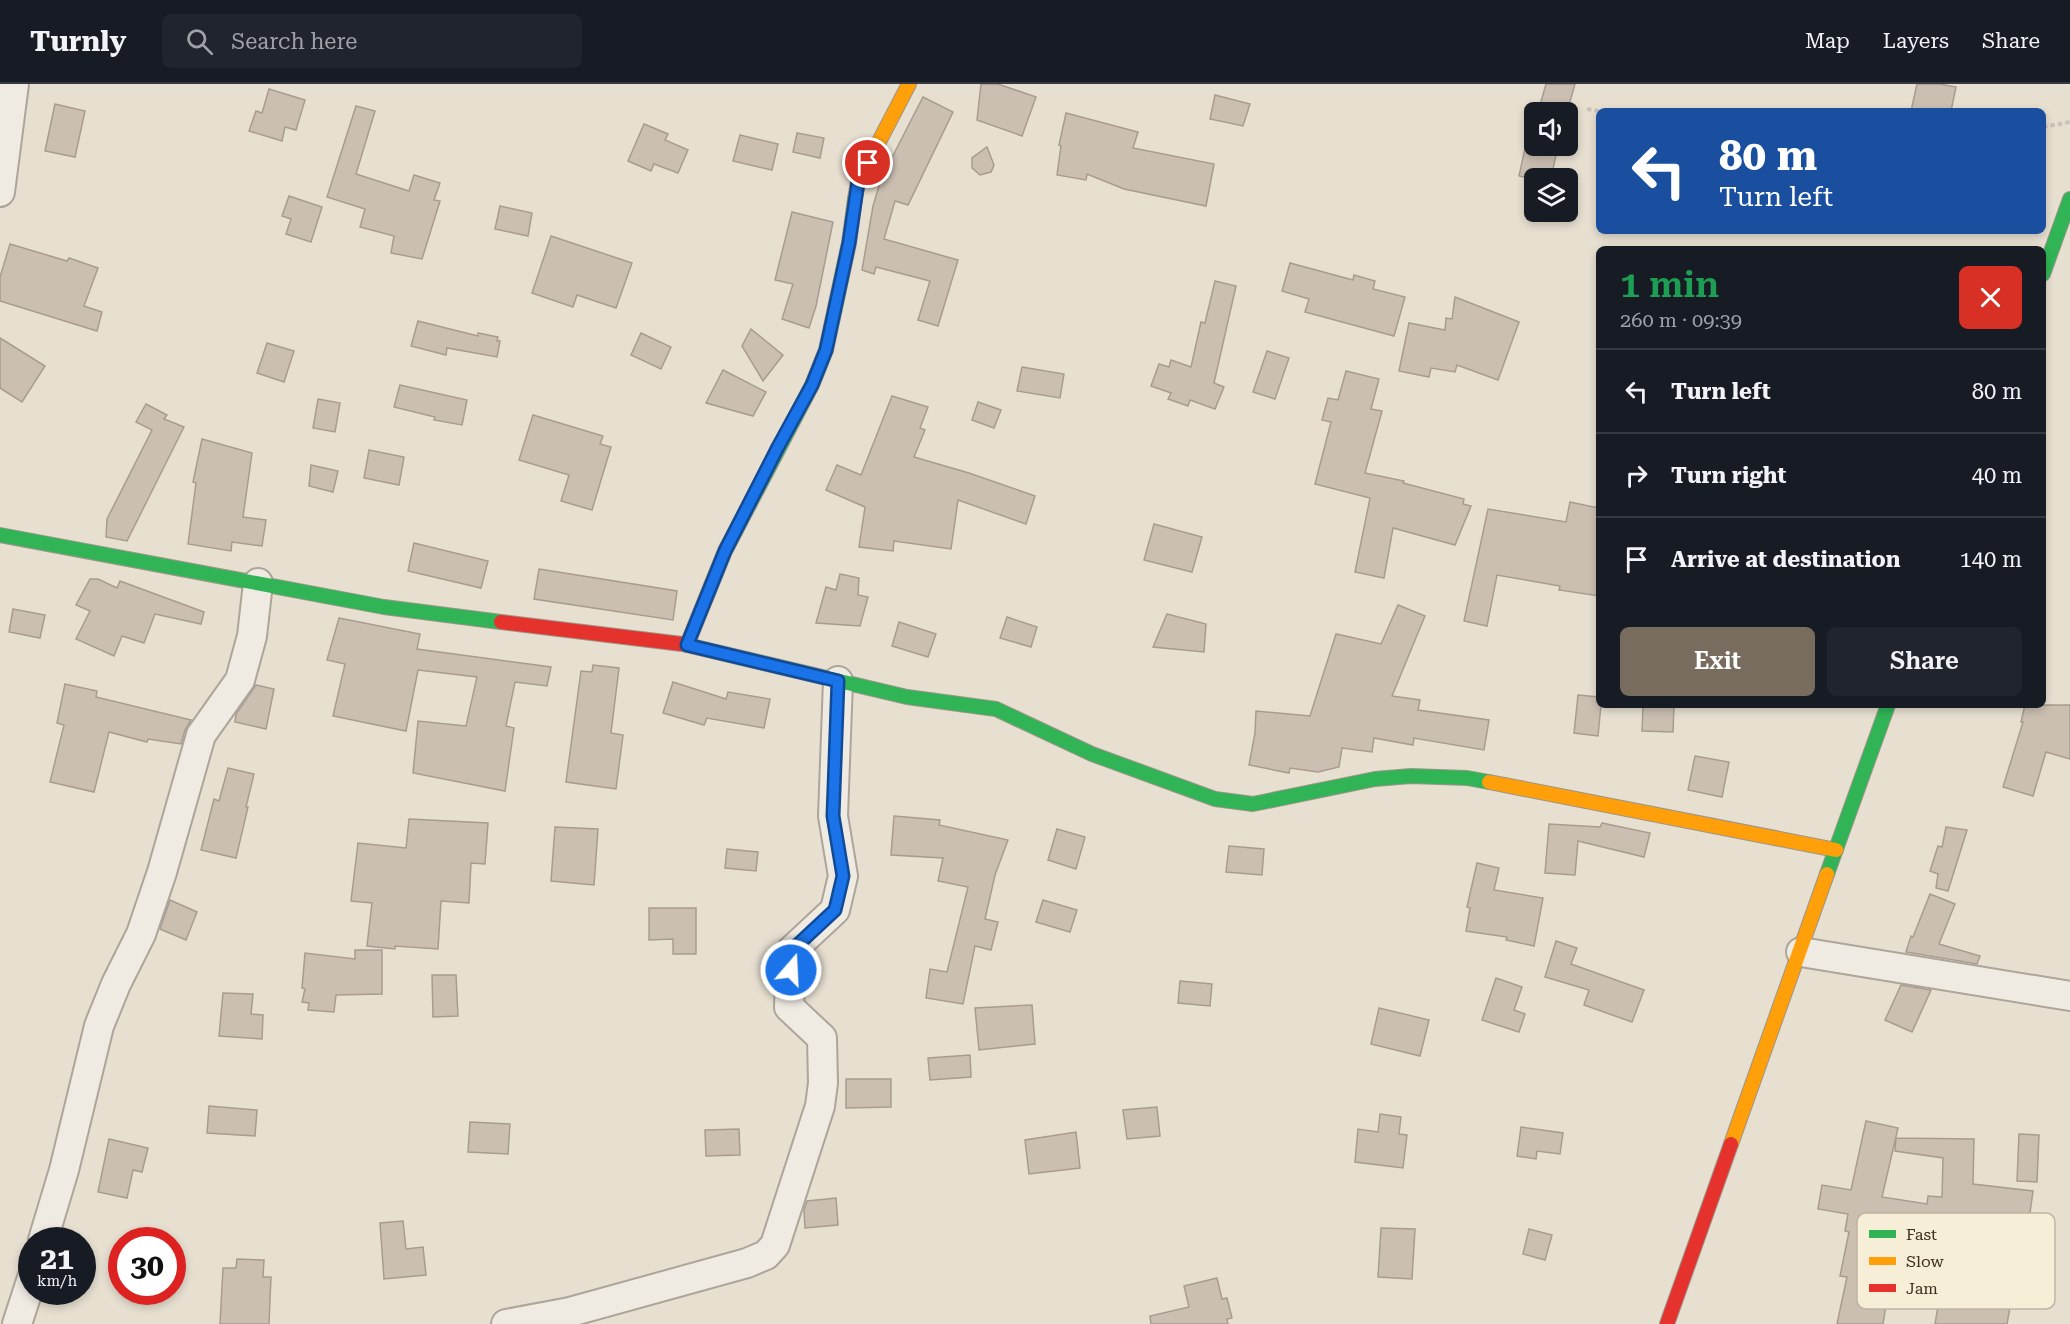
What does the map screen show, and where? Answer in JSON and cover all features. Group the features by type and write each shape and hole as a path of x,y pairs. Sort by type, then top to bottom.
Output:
{"main road":[{"path":"687,645 725,551 812,385 826,350 849,243 858,182 909,84"},
{"path":"2046,266 2070,199"},
{"path":"0,535 384,607 687,645 907,697 996,710 1092,754 1215,799 1253,804 1375,779 1467,778 1836,850"},
{"path":"1666,1324 1887,708"}],"street":[{"path":"0,192 14,84"},
{"path":"47,1227 64,1170 99,1026 116,984 141,934 162,872 201,735 240,680 252,636 258,583"},
{"path":"506,1324 570,1312 747,1263 766,1255 775,1245 820,1106 823,1083 822,1038 789,1007 791,951 835,910 843,876 833,816 838,681"},
{"path":"1801,952 2070,996"},
{"path":"17,1324 23,1305"}],"path":[{"path":"1587,109 1596,110"},
{"path":"2046,126 2070,122"}],"building":[{"path":"981,84 998,84 1036,97 1022,136 977,120"},
{"path":"1546,84 1575,84 1570,102 1541,102"},
{"path":"1917,84 1956,87 1952,108 1912,108"},
{"path":"269,89 305,100 296,130 285,127 282,141 249,131 256,111 262,113"},
{"path":"1215,95 1250,104 1243,126 1210,119"},
{"path":"923,97 953,112 908,205 895,201 884,239 958,260 938,326 918,320 930,281 876,267 874,274 862,270 873,206 881,179"},
{"path":"55,104 85,111 75,157 45,151"},
{"path":"356,106 375,111 356,174 409,191 414,175 440,183 434,200 440,201 422,259 391,253 394,236 360,227 365,209 327,197"},
{"path":"1066,113 1138,132 1133,148 1214,164 1206,206 1124,189 1087,174 1086,180 1057,175 1061,146 1059,145"},
{"path":"644,124 668,134 665,140 688,150 678,173 654,164 651,171 628,161"},
{"path":"797,133 824,138 820,158 793,152"},
{"path":"740,135 778,144 772,170 733,161"},
{"path":"987,147 994,165 991,172 980,175 972,168 972,158"},
{"path":"1524,153 1524,156 1556,156 1553,168 1524,168 1524,177 1519,176"},
{"path":"289,196 322,207 311,242 286,234 291,219 282,216"},
{"path":"500,206 532,213 528,236 495,229"},
{"path":"792,212 833,222 816,306 809,328 782,319 793,284 775,280"},
{"path":"551,236 632,263 616,308 577,295 573,307 532,293"},
{"path":"10,244 67,261 69,258 98,268 84,306 102,312 97,331 0,301 0,277"},
{"path":"1290,263 1353,280 1354,275 1375,281 1373,289 1405,297 1394,336 1305,312 1309,299 1282,291"},
{"path":"1215,281 1236,286 1214,383 1224,387 1215,409 1190,400 1188,406 1168,399 1171,393 1151,386 1159,364 1169,367 1171,360 1191,367 1201,322 1205,323"},
{"path":"1455,297 1519,322 1498,380 1457,365 1455,372 1431,368 1429,377 1399,371 1409,323 1445,330 1446,318 1452,319"},
{"path":"418,321 478,336 478,333 498,337 497,341 500,341 497,357 447,348 446,355 411,346"},
{"path":"751,329 783,355 763,381 742,346"},
{"path":"641,333 671,347 661,369 631,355"},
{"path":"0,338 45,366 22,402 0,388"},
{"path":"267,343 294,351 284,382 257,373"},
{"path":"1267,351 1289,358 1275,399 1253,392"},
{"path":"1022,367 1064,374 1060,398 1017,391"},
{"path":"723,370 766,392 753,416 706,403"},
{"path":"1346,371 1379,379 1371,409 1382,411 1365,473 1404,481 1403,483 1464,499 1463,504 1471,506 1455,545 1393,528 1384,578 1355,572 1370,498 1315,484 1331,422 1322,420 1328,398 1338,400"},
{"path":"400,385 467,400 462,425 434,420 435,417 394,407"},
{"path":"892,396 928,407 920,428 925,430 914,457 1035,496 1026,524 958,500 951,549 894,541 893,551 859,547 865,507 826,490 837,465 861,475"},
{"path":"318,399 340,403 335,432 313,428"},
{"path":"978,402 1001,410 994,428 972,420"},
{"path":"146,404 167,415 164,419 184,427 127,541 106,537 107,519 152,430 136,422"},
{"path":"533,415 603,436 600,444 611,447 592,510 561,501 569,475 519,460"},
{"path":"202,439 252,453 243,517 266,520 262,546 232,542 231,551 188,544 196,483 193,482"},
{"path":"369,450 404,457 399,485 364,478"},
{"path":"311,465 338,471 333,492 309,486"},
{"path":"1570,502 1596,507 1596,596 1559,590 1560,586 1497,575 1487,626 1464,621 1488,509 1566,522"},
{"path":"1154,524 1202,537 1192,572 1144,560"},
{"path":"414,543 488,561 481,588 408,571"},
{"path":"539,569 677,591 673,620 534,599"},
{"path":"840,574 859,578 858,595 868,597 860,626 816,623 826,587 836,590"},
{"path":"90,579 98,579 117,588 120,581 204,612 201,624 155,614 144,643 122,636 114,656 76,639 90,611 76,605"},
{"path":"1398,605 1425,616 1392,696 1420,700 1418,710 1489,720 1484,750 1414,738 1413,745 1374,738 1372,752 1342,748 1339,767 1318,772 1290,768 1289,773 1249,765 1255,733 1256,711 1310,716 1336,634 1381,644"},
{"path":"13,609 45,615 40,638 9,632"},
{"path":"1167,614 1206,624 1204,652 1153,647"},
{"path":"1007,617 1037,627 1031,647 1000,638"},
{"path":"339,618 420,634 417,649 551,667 547,686 515,682 506,726 514,728 505,791 413,773 418,721 466,726 477,677 418,670 406,731 333,716 345,664 327,660"},
{"path":"899,622 936,634 928,657 892,646"},
{"path":"593,665 619,668 611,733 623,735 616,789 566,782 581,671 592,672"},
{"path":"673,682 726,699 728,692 770,699 764,728 707,718 704,725 663,713"},
{"path":"65,684 97,691 96,697 191,720 181,744 148,739 147,742 109,732 94,792 50,782 64,725 57,723"},
{"path":"256,685 274,689 266,729 235,722 236,714"},
{"path":"1578,695 1596,697 1596,708 1601,708 1598,736 1574,733"},
{"path":"2070,705 2070,759 2046,752 2033,796 2003,787 2023,722 2021,722 2024,708"},
{"path":"1643,708 1674,708 1673,732 1642,731"},
{"path":"1695,756 1729,762 1722,797 1688,790"},
{"path":"228,768 254,774 236,858 201,850 214,799 219,801"},
{"path":"894,816 940,820 939,825 1008,840 995,875 985,919 998,922 991,950 975,946 963,1004 926,998 930,969 947,972 968,887 938,881 943,858 891,855"},
{"path":"409,819 488,823 485,864 471,863 469,903 441,901 438,949 395,946 395,949 367,946 372,903 351,901 358,843 406,848"},
{"path":"1602,823 1650,833 1644,857 1578,841 1575,875 1545,873 1549,824 1600,827"},
{"path":"555,827 598,829 594,885 551,881"},
{"path":"1946,827 1967,830 1948,891 1936,888 1938,874 1930,871 1938,846 1942,847"},
{"path":"1057,829 1085,837 1076,869 1048,860"},
{"path":"1229,846 1264,849 1262,875 1226,872"},
{"path":"727,849 758,852 756,871 725,868"},
{"path":"1477,863 1499,868 1494,890 1543,898 1534,946 1506,940 1507,937 1466,931 1470,908 1467,907"},
{"path":"1930,894 1955,904 1939,944 1980,956 1977,964 1906,952"},
{"path":"170,900 197,912 186,940 160,929"},
{"path":"1043,900 1077,910 1070,932 1036,922"},
{"path":"649,908 696,908 696,954 673,954 673,939 649,940"},
{"path":"1556,941 1577,948 1571,964 1644,990 1632,1022 1584,1005 1589,990 1545,977"},
{"path":"355,950 382,950 382,994 336,995 334,1012 308,1010 309,1003 302,1002 305,989 302,988 305,953 355,959"},
{"path":"432,975 456,975 458,1016 433,1017"},
{"path":"1496,978 1522,987 1514,1010 1525,1014 1519,1032 1482,1020"},
{"path":"1180,981 1212,984 1210,1006 1178,1003"},
{"path":"1901,985 1931,990 1912,1032 1885,1020"},
{"path":"223,993 253,994 251,1014 263,1015 262,1039 219,1036"},
{"path":"1032,1005 1035,1044 979,1050 975,1008"},
{"path":"1379,1008 1429,1020 1420,1056 1371,1044"},
{"path":"970,1055 971,1077 930,1080 928,1058"},
{"path":"846,1079 891,1079 891,1107 846,1108"},
{"path":"209,1106 257,1110 255,1136 207,1133"},
{"path":"1157,1107 1160,1136 1127,1139 1123,1110"},
{"path":"1380,1114 1401,1117 1399,1134 1407,1135 1403,1168 1355,1162 1358,1129 1378,1132"},
{"path":"1866,1121 1898,1128 1882,1197 1927,1204 1928,1196 1942,1197 1943,1158 1895,1151 1896,1138 1974,1139 1973,1184 2033,1191 2030,1213 1857,1213 1857,1309 1885,1309 1883,1324 1837,1324 1847,1277 1840,1276 1849,1232 1845,1231 1848,1214 1818,1209 1822,1185 1851,1190"},
{"path":"470,1122 510,1124 508,1154 468,1152"},
{"path":"1521,1127 1563,1133 1560,1154 1537,1151 1536,1159 1517,1156"},
{"path":"739,1129 740,1155 706,1156 705,1130"},
{"path":"1076,1132 1080,1168 1029,1174 1025,1140"},
{"path":"2019,1134 2039,1135 2037,1182 2017,1181"},
{"path":"109,1139 148,1148 142,1172 133,1170 127,1198 98,1192"},
{"path":"836,1198 838,1225 805,1228 804,1210 807,1201"},
{"path":"403,1221 406,1249 423,1247 426,1275 384,1279 380,1223"},
{"path":"1381,1228 1415,1229 1412,1279 1378,1277"},
{"path":"1529,1229 1552,1235 1545,1260 1523,1254"},
{"path":"237,1259 264,1260 263,1277 271,1277 269,1324 220,1324 223,1268 236,1268"},
{"path":"1217,1278 1222,1299 1227,1298 1232,1318 1227,1319 1228,1324 1151,1324 1150,1316 1189,1307 1184,1286"},
{"path":"1938,1309 2010,1309 2007,1324 1935,1324"}],"traffic: fast":[{"path":"682,644 687,645 725,551 812,385 826,350 849,243 855,199"},
{"path":"2046,266 2070,199"},
{"path":"0,535 384,607 501,622"},
{"path":"687,645 907,697 996,709 1092,754 1215,799 1253,804 1375,779 1411,776 1467,778 1489,782"},
{"path":"1827,874 1887,708"}],"traffic: slow":[{"path":"855,199 858,182 909,84"},
{"path":"1489,782 1836,850"},
{"path":"1731,1144 1827,874"}],"traffic: jam":[{"path":"501,622 682,644"},
{"path":"1667,1324 1731,1144"}],"route":[{"path":"791,970 791,951 835,910 843,876 833,816 838,681 687,645 725,551 812,385 826,350 849,243 858,182 868,163"}]}
